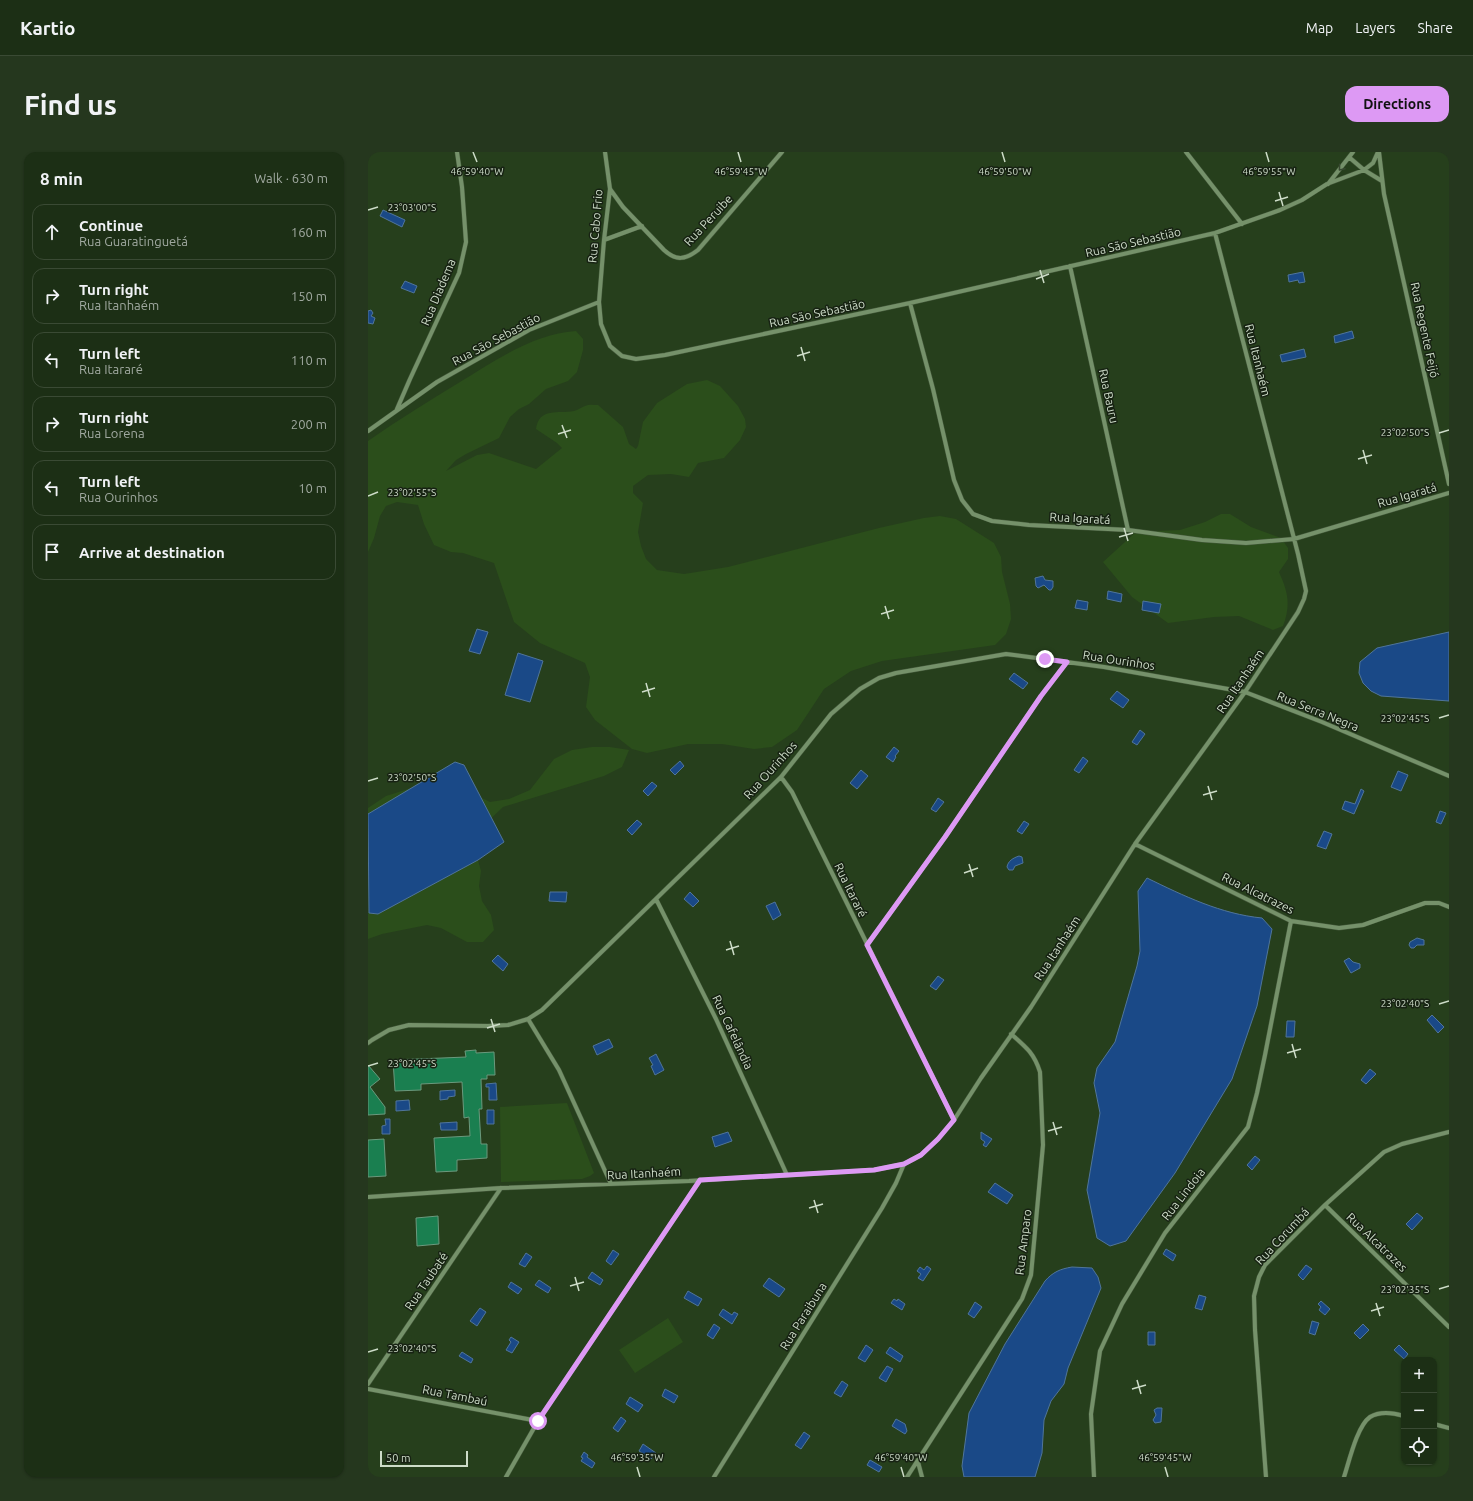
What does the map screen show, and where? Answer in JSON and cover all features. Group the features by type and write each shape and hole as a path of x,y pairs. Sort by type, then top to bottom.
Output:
{"street":[{"name":"Rua Diadema","path":"397,410 459,273 466,242 462,187 457,152"},
{"name":"Rua Cabo Frio","path":"599,302 610,189 605,152"},
{"name":"Rua Peruibe","path":"610,189 623,207 670,255 677,258 685,258 703,244 782,152"},
{"path":"1186,152 1242,224"},
{"name":"Rua São Sebastião","path":"1327,184 1350,158 1353,152"},
{"name":"Rua São Sebastião","path":"368,431 437,382 529,330 599,302 601,324 610,346 622,356 636,359 665,355 910,303 1215,233 1302,200 1327,184 1364,170 1373,163 1378,152"},
{"name":"Rua Regente Feijó","path":"1378,152 1382,181 1449,484"},
{"path":"1350,158 1364,170 1382,181"},
{"path":"604,240 642,226"},
{"name":"Rua Itanhaém","path":"368,1197 501,1188 700,1180 874,1170 904,1164 921,1155 938,1139 954,1120 1031,1006 1135,844 1245,692 1298,612 1304,599 1306,591 1294,539 1215,233"},
{"name":"Rua Bauru","path":"1070,266 1128,530"},
{"name":"Rua Igaratá","path":"910,303 933,389 954,480 962,500 973,514 992,521 1029,525 1128,530 1202,540 1246,543 1294,539 1449,493"},
{"name":"Rua Ourinhos","path":"368,1043 390,1030 409,1025 508,1025 528,1019 542,1010 781,777 831,714 860,689 879,678 896,673 1006,654 1104,667 1245,692"},
{"path":"867,945 945,837 1041,696 1067,662"},
{"name":"Rua Serra Negra","path":"1245,692 1322,722 1449,776"},
{"name":"Rua Itararé","path":"781,777 792,792 954,1120"},
{"name":"Rua Alcatrazes","path":"1135,844 1291,921 1339,928 1363,925 1425,903 1439,903 1449,907"},
{"name":"Rua Cafelândia","path":"656,899 716,1019 787,1175"},
{"name":"Rua Lindoia","path":"1094,1477 1091,1414 1100,1351 1122,1304 1165,1233 1248,1127 1265,1055 1291,921"},
{"path":"528,1019 559,1070 611,1184"},
{"name":"Rua Amparo","path":"907,1477 1022,1299 1031,1275 1043,1145 1040,1072 1036,1060 1029,1049 1011,1034"},
{"name":"Rua Corumbá","path":"1266,1477 1255,1330 1254,1296 1259,1277 1265,1265 1325,1205 1384,1152 1402,1144 1449,1132"},
{"name":"Rua Paraibuna","path":"714,1477 882,1208 896,1183 904,1164"},
{"path":"506,1477 538,1421 700,1180"},
{"name":"Rua Taubaté","path":"368,1384 501,1188"},
{"name":"Rua Alcatrazes","path":"1325,1205 1449,1327"},
{"name":"Rua Tambaú","path":"368,1389 538,1421"},
{"path":"1344,1477 1354,1442 1360,1430 1369,1418 1385,1413 1401,1416"},
{"path":"1437,1425 1449,1428"},
{"path":"918,1462 922,1477"}],"green space":[{"path":"576,331 583,339 583,350 577,372 568,381 546,389 529,404 519,409 510,417 499,438 456,460 446,471 477,455 489,453 536,469 562,448 536,429 541,417 550,413 574,411 587,405 598,405 623,427 629,444 636,449 643,422 657,403 687,384 707,380 720,386 738,406 745,419 746,427 740,440 724,458 698,463 689,477 671,474 648,475 633,486 633,493 643,503 638,532 641,546 646,559 657,570 684,574 728,567 879,528 940,516 956,519 994,543 1001,557 1002,572 1010,604 1011,619 1006,634 995,645 882,661 851,671 824,689 797,730 772,747 754,749 722,744 688,744 647,753 632,749 595,720 586,707 590,677 585,663 540,643 514,622 494,563 463,553 451,552 434,545 424,524 418,505 397,502 386,506 380,516 374,538 368,552 368,441 425,403 515,349 545,337"},
{"path":"1221,514 1230,514 1251,527 1281,538 1288,548 1288,559 1279,572 1285,586 1288,605 1283,626 1273,630 1239,616 1214,617 1168,623 1132,597 1103,562 1136,532 1180,530 1205,522"},
{"path":"592,747 610,747 629,750 622,767 604,776 503,807 461,847 368,868 368,808 386,796 443,778 459,762 459,779 472,793 490,802 509,799 530,790 554,759 572,750"},
{"path":"478,860 481,871 479,886 482,901 491,915 494,930 483,942 467,942 441,928 427,925 382,934 368,939 368,912 378,914"},
{"path":"567,1103 594,1173 582,1179 501,1182 500,1107"},
{"path":"668,1318 683,1342 635,1373 619,1350"}],"water":[{"path":"383,210 405,220 402,227 380,216"},
{"path":"1303,272 1305,282 1299,283 1298,280 1289,282 1288,275"},
{"path":"405,281 417,286 414,293 401,288"},
{"path":"371,310 373,313 371,316 375,318 373,324 368,323 368,311"},
{"path":"1352,331 1354,338 1335,343 1334,336"},
{"path":"1304,349 1306,357 1282,362 1280,355"},
{"path":"1043,576 1045,580 1053,581 1053,587 1051,590 1044,585 1038,588 1036,586 1035,578"},
{"path":"1108,591 1122,594 1121,602 1107,599"},
{"path":"1077,600 1088,602 1087,610 1075,608"},
{"path":"1143,601 1161,604 1159,613 1142,610"},
{"path":"477,629 488,632 480,654 469,651"},
{"path":"1449,632 1449,701 1381,696 1371,691 1363,683 1359,673 1360,662 1377,648"},
{"path":"518,653 543,661 530,702 505,695"},
{"path":"1014,673 1028,683 1023,689 1009,679"},
{"path":"1117,691 1129,700 1123,708 1110,699"},
{"path":"1140,730 1145,734 1137,745 1132,742"},
{"path":"894,747 899,751 893,762 886,757"},
{"path":"1083,757 1088,761 1079,773 1074,770"},
{"path":"680,761 684,766 675,775 670,770"},
{"path":"455,762 464,765 504,842 478,860 378,914 369,913 368,814"},
{"path":"861,770 868,776 857,789 850,783"},
{"path":"1398,771 1408,775 1401,791 1391,787"},
{"path":"652,782 657,786 648,796 643,791"},
{"path":"1361,789 1364,791 1354,814 1342,809 1345,801 1355,804"},
{"path":"938,798 944,802 936,812 931,809"},
{"path":"1440,811 1446,813 1441,824 1436,822"},
{"path":"637,820 642,824 632,835 627,830"},
{"path":"1024,821 1029,824 1022,834 1017,831"},
{"path":"1324,831 1332,834 1326,849 1317,846"},
{"path":"1019,856 1022,857 1023,863 1015,866 1013,870 1009,870 1007,867 1008,863"},
{"path":"1147,878 1189,898 1217,908 1232,913 1262,918 1272,929 1257,1006 1232,1079 1175,1173 1126,1241 1110,1246 1097,1238 1087,1190 1100,1113 1094,1083 1097,1068 1115,1042 1137,966 1140,951 1138,891"},
{"path":"550,892 567,892 566,902 549,901"},
{"path":"690,892 699,901 693,907 684,899"},
{"path":"775,902 781,915 773,920 766,906"},
{"path":"1417,938 1424,940 1424,945 1417,945 1414,948 1411,948 1409,945 1410,942"},
{"path":"498,955 508,964 503,971 492,961"},
{"path":"1349,958 1353,962 1360,964 1360,968 1351,973 1344,961"},
{"path":"938,976 944,980 936,990 930,986"},
{"path":"1432,1015 1444,1027 1438,1033 1427,1020"},
{"path":"1287,1021 1295,1021 1294,1037 1286,1037"},
{"path":"609,1039 613,1047 597,1055 593,1046"},
{"path":"656,1054 664,1070 655,1075 651,1066 653,1065 649,1058"},
{"path":"1370,1069 1376,1074 1366,1084 1361,1080"},
{"path":"496,1083 497,1100 489,1100 489,1087 486,1087 486,1084"},
{"path":"455,1090 455,1096 440,1100 440,1091"},
{"path":"409,1100 410,1110 396,1111 396,1101"},
{"path":"487,1110 494,1110 494,1124 487,1124"},
{"path":"385,1119 390,1119 390,1134 382,1134 382,1126 386,1125"},
{"path":"457,1122 457,1130 441,1130 440,1123"},
{"path":"728,1132 732,1141 715,1147 712,1137"},
{"path":"981,1132 992,1139 986,1147 983,1145 985,1142 981,1139"},
{"path":"1255,1156 1260,1160 1252,1170 1247,1165"},
{"path":"995,1183 1013,1195 1007,1204 988,1192"},
{"path":"1417,1213 1423,1218 1412,1230 1406,1224"},
{"path":"1166,1249 1176,1255 1173,1261 1163,1254"},
{"path":"613,1250 619,1254 611,1265 606,1261"},
{"path":"526,1253 532,1257 525,1267 519,1264"},
{"path":"1306,1265 1312,1269 1303,1280 1298,1275"},
{"path":"927,1266 931,1269 923,1281 918,1278 921,1274 917,1271 920,1267 924,1270"},
{"path":"1072,1267 1092,1268 1098,1277 1101,1288 1068,1368 1064,1384 1051,1401 1044,1420 1042,1453 1035,1477 964,1477 962,1466 969,1413 1005,1344 1045,1281 1057,1271"},
{"path":"592,1272 603,1280 600,1285 588,1278"},
{"path":"769,1278 785,1289 779,1297 763,1286"},
{"path":"539,1280 551,1288 548,1293 535,1285"},
{"path":"511,1282 522,1289 518,1294 508,1287"},
{"path":"688,1291 702,1299 698,1306 684,1298"},
{"path":"1199,1295 1206,1297 1202,1310 1195,1308"},
{"path":"894,1299 897,1301 898,1299 905,1304 902,1310 891,1303"},
{"path":"1321,1301 1330,1309 1325,1315 1319,1310 1321,1307 1318,1304"},
{"path":"975,1302 982,1307 974,1318 968,1314"},
{"path":"480,1308 486,1312 477,1326 470,1321"},
{"path":"723,1309 732,1315 734,1312 738,1314 732,1324 719,1315"},
{"path":"1312,1321 1319,1323 1315,1335 1309,1333"},
{"path":"714,1324 720,1328 713,1339 707,1335"},
{"path":"1363,1324 1369,1330 1360,1339 1354,1333"},
{"path":"1148,1332 1155,1332 1155,1345 1148,1345"},
{"path":"511,1337 519,1342 512,1353 506,1350 511,1342 509,1340"},
{"path":"866,1345 873,1350 865,1362 858,1358"},
{"path":"1399,1345 1408,1354 1406,1357 1402,1357 1394,1350"},
{"path":"890,1347 903,1356 900,1362 886,1353"},
{"path":"462,1352 473,1359 471,1363 459,1356"},
{"path":"887,1366 893,1369 886,1382 879,1378"},
{"path":"842,1381 848,1385 841,1397 834,1393"},
{"path":"665,1389 678,1396 674,1403 662,1396"},
{"path":"630,1397 643,1405 638,1412 626,1404"},
{"path":"1157,1408 1162,1408 1161,1422 1155,1423 1153,1420 1156,1415 1154,1410"},
{"path":"621,1417 626,1421 618,1432 613,1428"},
{"path":"896,1419 905,1424 907,1431 905,1434 892,1426"},
{"path":"804,1432 810,1436 801,1449 795,1445"},
{"path":"643,1444 656,1453 651,1459 639,1451"},
{"path":"584,1452 588,1455 587,1457 595,1463 592,1468 581,1461 583,1458 581,1457"},
{"path":"870,1460 882,1467 879,1472 867,1465"}],"building":[{"path":"476,1050 476,1053 494,1052 495,1075 487,1075 487,1079 481,1079 482,1109 479,1109 481,1144 487,1144 487,1158 457,1160 457,1171 436,1172 434,1138 470,1136 469,1117 464,1118 462,1082 421,1084 421,1090 395,1091 393,1060 466,1057 465,1051"},
{"path":"368,1065 380,1079 370,1087 385,1107 385,1114 368,1115"},
{"path":"384,1139 386,1176 368,1177 368,1140"},
{"path":"438,1216 439,1244 417,1246 416,1218"}],"route":[{"path":"538,1421 700,1180 874,1170 904,1164 921,1155 938,1139 954,1120 867,945 945,837 1041,696 1067,662 1045,659"}]}
